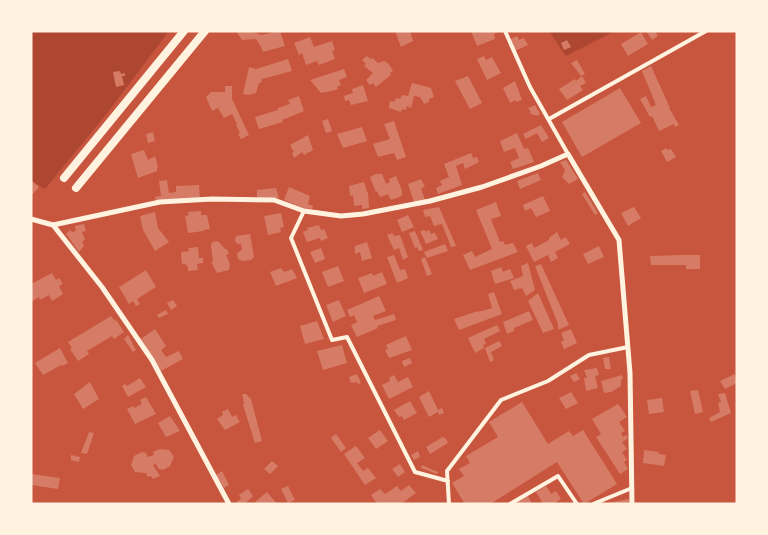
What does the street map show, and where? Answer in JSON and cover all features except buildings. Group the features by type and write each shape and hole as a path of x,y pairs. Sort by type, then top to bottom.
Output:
{"highway":[{"path":"64,178 184,31"},
{"path":"76,188 205,31"}],"street":[{"path":"505,31 530,87 619,240 630,372 632,504"},
{"path":"549,119 706,31"},
{"path":"31,218 53,225 160,202 212,199 274,200 304,211 341,216 363,214 430,201 516,175 568,154"},
{"path":"304,211 291,238 332,340 347,336 415,472 448,481"},
{"path":"53,225 102,287 152,360 229,504"},
{"path":"449,504 447,471 500,400 548,382 589,355 628,347"},
{"path":"510,504 558,476 577,504"},
{"path":"593,504 632,488"}],"shaded area":[{"path":"31,31 169,31 108,112 45,189 31,181"},
{"path":"549,31 615,31 566,56"}]}
